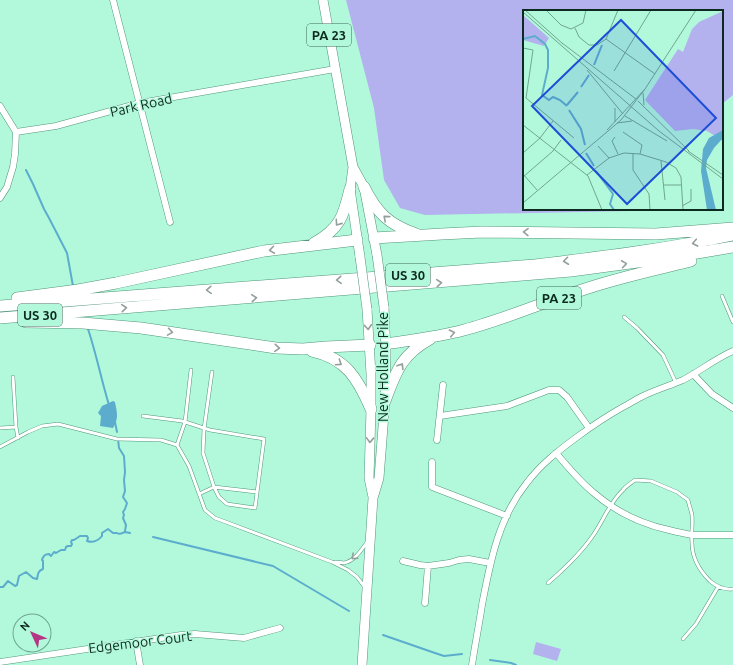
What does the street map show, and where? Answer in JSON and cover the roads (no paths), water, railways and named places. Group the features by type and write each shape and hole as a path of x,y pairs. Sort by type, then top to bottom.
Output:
{"highway":[{"name":"PA 23","path":"364,186 373,204 386,218 401,228 420,235 518,232 656,234 733,228"},
{"path":"310,245 329,233 340,221 345,211 350,189"},
{"path":"374,238 420,235"},
{"name":"US 30","path":"0,306 76,295 535,265 647,251 733,235"},
{"path":"0,300 76,295 137,279 264,251 357,240"},
{"name":"US 30","path":"0,318 571,271 733,247"},
{"name":"PA 23","path":"386,344 449,334 478,326 578,291 619,279 733,252"},
{"path":"0,322 86,323 162,331 263,347 303,349 370,345"},
{"path":"385,401 396,373 403,362 412,351 434,336"},
{"path":"303,349 323,354 343,365 357,380 371,409"}],"main road":[{"name":"New Holland Pike","path":"323,0 353,167 350,189 367,309 370,345 371,409 369,478 373,498"},
{"name":"New Holland Pike","path":"353,167 364,186 374,238 384,307 386,344 385,401 379,478 373,498 362,665"},
{"path":"357,240 374,238"},
{"name":"PA 23","path":"370,345 386,344"}],"street":[{"path":"113,0 170,222"},
{"name":"Park Road","path":"16,132 56,126 140,103 335,69"},
{"path":"0,106 16,132 15,154 10,181 0,198"},
{"path":"472,665 490,563 499,533 514,502 525,484 556,453 589,428 640,397 676,383 733,351"},
{"path":"693,374 712,394 733,408"},
{"path":"437,440 443,385"},
{"path":"440,416 507,406 549,390 560,390 567,397 589,428"},
{"path":"556,453 589,489 610,506 626,515 658,528 692,535 733,535"},
{"path":"432,462 432,487 507,516"},
{"path":"403,561 428,566 469,559 490,563"},
{"path":"426,603 428,566"},
{"name":"Edgemoor Court","path":"0,662 188,634 244,638 280,628"},
{"path":"136,642 140,665"}],"lane":[{"path":"722,296 733,322"},
{"path":"624,317 663,355 676,383"},
{"path":"177,445 185,422 192,370"},
{"path":"144,416 185,422 204,429 264,439 255,508 227,504 218,497 203,453 204,429 212,372"},
{"path":"13,377 18,438"},
{"path":"0,447 42,426 58,424 117,439 161,440 177,445 189,466 205,510 215,518 332,562 357,576 367,589"},
{"path":"0,428 16,427"},
{"path":"548,584 568,565 589,541 599,527 610,506 622,490 635,480 652,481 677,492 688,500 692,514 692,544 694,558 704,575 718,587 729,590 733,589"},
{"path":"199,494 214,487 257,492"},
{"path":"332,562 344,563 351,561 370,538"},
{"path":"682,639 696,624 718,587"}],"waterway":[{"path":"26,170 67,253 73,286"},
{"path":"87,326 109,405"},
{"path":"115,422 117,432"},
{"path":"118,439 119,448 124,456 125,491 123,497 127,503 123,512 123,518 126,525 125,531"},
{"path":"0,587 3,587 8,581 15,586 17,585 19,576 26,572 33,578 37,579 39,572 43,569 43,557 46,554 51,556 54,552 56,553 61,550 65,550 66,547 71,546 72,540 80,536 87,536 87,541 91,542 99,539 102,536 102,533 108,529 113,533 130,533"},
{"path":"153,537 273,566 349,611"},
{"path":"383,635 444,656 462,654"},
{"path":"490,660 516,665"}]}
